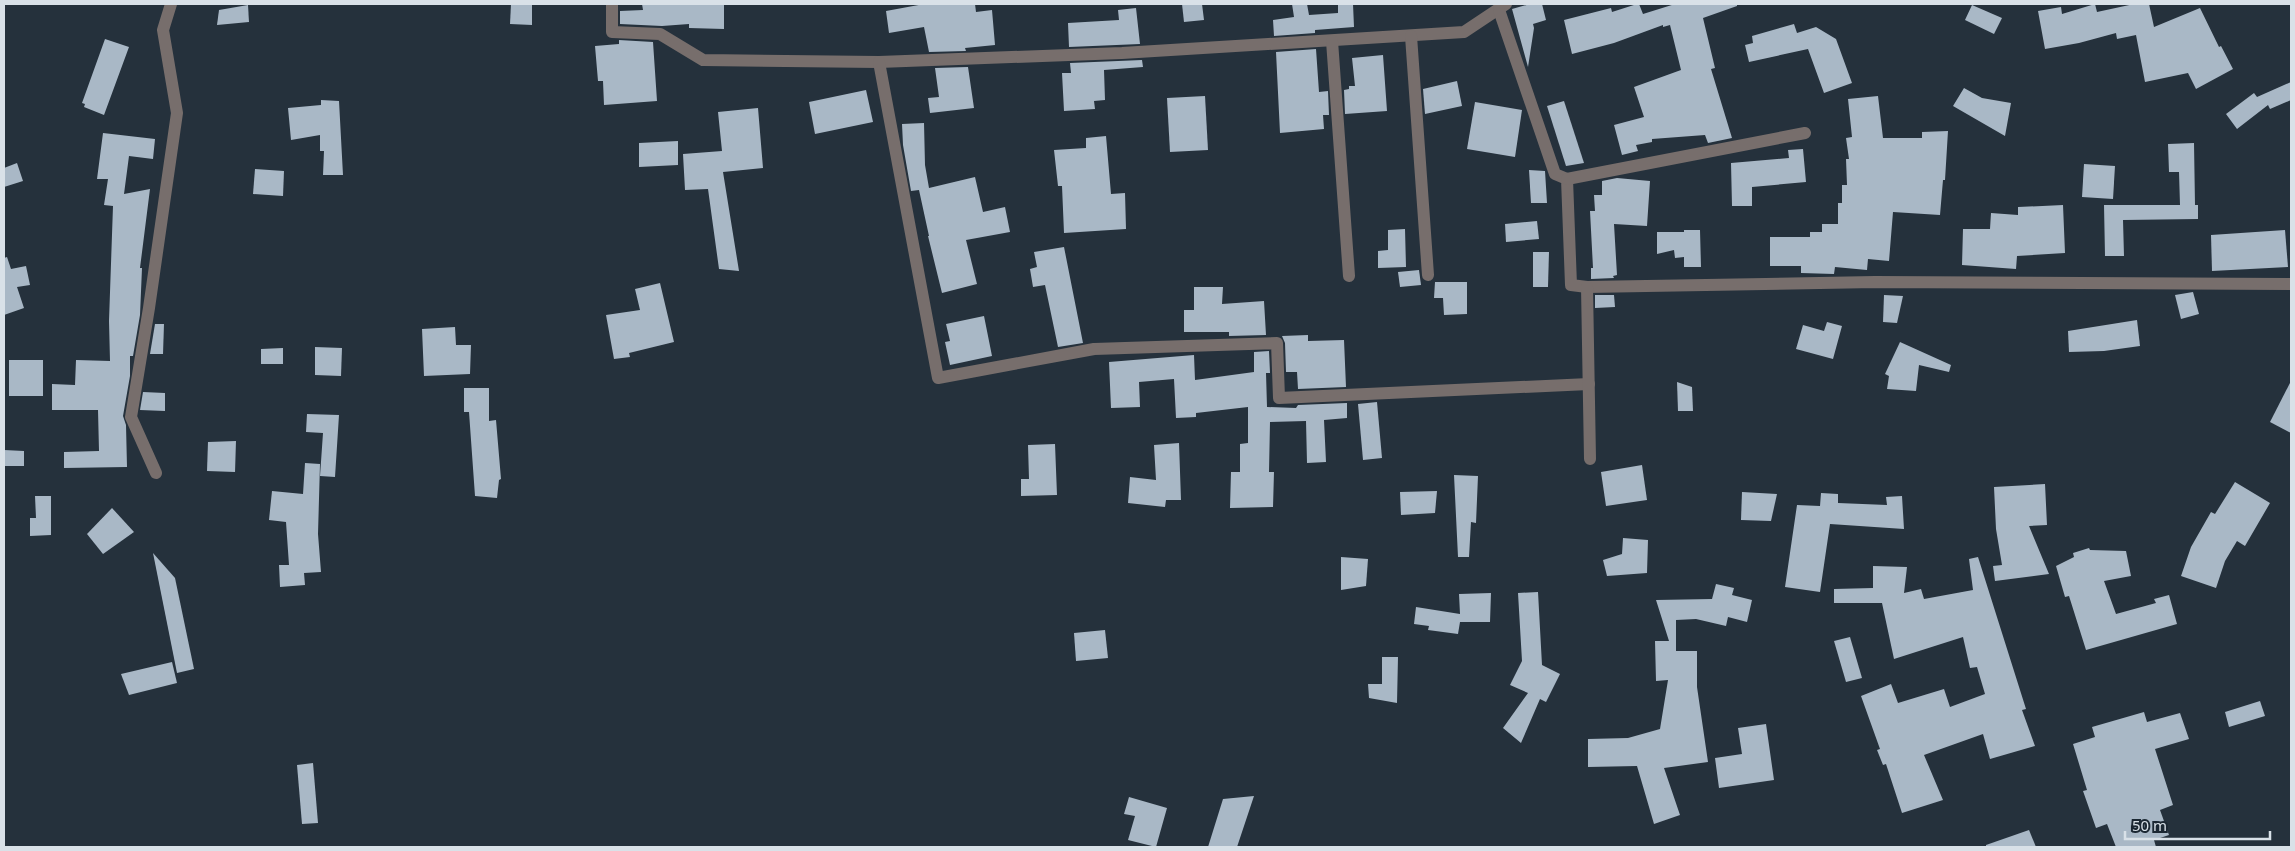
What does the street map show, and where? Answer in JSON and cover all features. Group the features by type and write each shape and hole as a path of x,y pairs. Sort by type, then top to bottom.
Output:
{"street":[{"path":"156,473 131,417 150,308 177,113 163,30 171,4"},
{"path":"612,4 612,32 660,34 703,60 879,62 1122,53 1464,32 1502,7 1555,174 1567,179 1805,133"},
{"path":"1411,36 1428,275"},
{"path":"1332,40 1349,276"},
{"path":"879,62 938,378 1094,349 1277,343 1279,398 1589,384"},
{"path":"1567,179 1571,285 1588,287 1875,282 2291,284"},
{"path":"1588,287 1590,459"}],"building":[{"path":"511,4 532,4 532,25 510,24"},
{"path":"642,4 724,4 724,29 689,28 689,24 662,26 620,24 620,11 643,10"},
{"path":"924,4 975,4 976,12 992,10 995,45 965,48 966,51 929,52 924,27 889,33 886,11"},
{"path":"1182,4 1202,4 1204,20 1184,22"},
{"path":"1292,4 1307,4 1309,15 1338,13 1338,4 1353,4 1354,27 1315,30 1315,33 1274,36 1273,20 1294,17"},
{"path":"1530,4 1542,4 1546,20 1533,24 1528,67 1512,9"},
{"path":"1639,4 1643,14 1675,4 1737,4 1737,6 1703,18 1715,68 1711,69 1732,138 1708,143 1705,135 1652,139 1652,142 1636,145 1638,151 1622,155 1614,125 1644,117 1634,87 1681,70 1670,25 1663,27 1663,25 1614,43 1572,54 1564,20 1611,8 1612,12"},
{"path":"2095,4 2097,12 2134,4 2149,4 2154,27 2200,8 2219,47 2221,46 2233,69 2196,89 2188,73 2145,82 2136,35 2117,39 2116,33 2079,43 2045,49 2038,11 2061,7 2062,14"},
{"path":"248,5 249,22 217,25 219,10"},
{"path":"1972,5 2002,18 1994,34 1965,20"},
{"path":"1136,8 1140,44 1069,47 1068,23 1119,20 1118,10"},
{"path":"1794,24 1797,33 1816,27 1836,39 1852,83 1824,93 1808,49 1749,62 1745,45 1753,43 1752,36"},
{"path":"105,39 129,47 104,115 84,107 85,104 82,103"},
{"path":"619,40 653,42 657,101 604,105 603,81 598,81 595,46 619,44"},
{"path":"1316,49 1319,92 1328,91 1329,115 1323,115 1324,129 1280,133 1276,52"},
{"path":"1383,55 1387,111 1345,114 1344,90 1349,89 1349,86 1355,86 1352,58"},
{"path":"1142,60 1143,67 1104,70 1105,100 1094,101 1095,109 1064,111 1062,73 1071,73 1070,63"},
{"path":"968,67 974,108 930,113 928,98 939,97 935,68"},
{"path":"1457,81 1462,106 1425,114 1423,89"},
{"path":"2291,82 2291,100 2270,109 2268,105 2237,129 2226,114 2254,93 2257,97"},
{"path":"1964,88 1982,98 2011,103 2005,136 1953,106"},
{"path":"866,90 873,122 815,134 809,102"},
{"path":"1205,96 1208,150 1170,152 1167,98"},
{"path":"1878,96 1883,138 1922,138 1922,132 1948,131 1945,180 1943,180 1940,215 1893,212 1889,261 1868,259 1867,270 1835,267 1834,274 1801,273 1801,266 1770,266 1770,237 1810,237 1810,232 1822,232 1822,224 1838,224 1838,203 1842,203 1842,185 1847,185 1846,159 1849,159 1846,138 1852,137 1848,99"},
{"path":"321,100 339,101 343,175 323,175 324,151 320,151 320,135 291,140 288,108 321,105"},
{"path":"1564,101 1584,163 1566,166 1547,106"},
{"path":"1475,102 1522,110 1515,157 1467,149"},
{"path":"758,108 763,168 723,172 739,271 719,269 708,189 685,190 683,154 722,151 718,112"},
{"path":"924,123 925,165 929,188 975,177 983,212 1005,207 1010,232 966,240 977,284 942,293 919,190 911,191 903,145 902,124"},
{"path":"103,133 155,139 153,159 129,156 124,194 150,189 140,268 142,268 140,315 133,356 130,356 130,376 123,416 126,425 127,467 64,468 64,452 99,451 98,410 52,410 52,384 75,385 76,360 110,361 109,321 113,206 104,205 108,179 97,179"},
{"path":"1106,136 1111,194 1125,193 1126,229 1064,233 1062,186 1058,186 1054,150 1086,148 1086,138"},
{"path":"678,141 678,165 639,167 639,143"},
{"path":"2194,143 2195,205 2198,205 2198,219 2123,220 2124,256 2105,256 2104,205 2180,205 2179,172 2169,172 2168,144"},
{"path":"1803,149 1806,182 1752,187 1752,206 1732,206 1731,163 1789,158 1788,150"},
{"path":"17,163 23,181 4,187 4,168"},
{"path":"2084,164 2115,166 2113,199 2082,197"},
{"path":"255,169 284,171 283,196 253,194"},
{"path":"1529,170 1545,171 1547,203 1531,203"},
{"path":"1617,178 1650,181 1647,226 1614,224 1617,275 1613,276 1614,278 1591,279 1591,268 1593,268 1590,211 1595,211 1594,195 1602,195 1602,181"},
{"path":"2063,205 2065,253 2017,256 2016,269 1962,265 1963,229 1990,229 1991,213 2018,215 2018,207"},
{"path":"1537,221 1539,239 1506,242 1505,224"},
{"path":"1405,229 1406,267 1378,268 1378,251 1388,250 1388,230"},
{"path":"1684,230 1700,230 1701,267 1684,267 1684,257 1675,258 1674,250 1657,254 1657,232 1684,232"},
{"path":"2285,230 2288,267 2212,271 2211,235"},
{"path":"1064,247 1083,343 1058,347 1045,285 1033,287 1030,269 1037,267 1034,252"},
{"path":"1533,252 1549,252 1548,287 1533,287"},
{"path":"7,257 11,269 26,266 30,285 17,287 24,308 4,315 4,258"},
{"path":"1419,270 1421,285 1400,287 1398,272"},
{"path":"1435,282 1467,282 1467,314 1444,315 1443,298 1434,298"},
{"path":"660,283 674,342 629,353 630,357 614,359 606,315 640,310 635,289"},
{"path":"1194,287 1223,287 1222,304 1264,301 1266,335 1229,336 1229,332 1184,332 1184,310 1194,310"},
{"path":"2193,292 2199,314 2181,319 2175,295"},
{"path":"1595,295 1614,295 1615,307 1595,308"},
{"path":"1884,295 1903,296 1897,323 1883,322"},
{"path":"984,316 992,356 950,365 945,342 950,341 946,324"},
{"path":"2137,320 2140,346 2104,351 2069,352 2068,331"},
{"path":"1827,322 1842,326 1833,359 1796,349 1803,325 1824,331"},
{"path":"155,324 164,324 163,354 150,354"},
{"path":"455,327 456,345 471,345 470,374 424,376 422,329"},
{"path":"1308,335 1308,341 1344,340 1346,387 1298,389 1297,372 1286,372 1285,343 1282,336"},
{"path":"1900,342 1951,365 1949,372 1919,365 1916,391 1887,389 1889,376 1885,374"},
{"path":"315,347 342,348 341,376 315,375"},
{"path":"283,348 283,364 261,364 261,349"},
{"path":"1269,351 1270,373 1266,373 1267,407 1296,408 1298,405 1347,403 1347,418 1324,420 1326,462 1307,463 1306,421 1270,422 1269,472 1274,472 1273,507 1230,508 1231,472 1240,472 1240,444 1248,443 1248,407 1196,413 1196,417 1176,418 1174,379 1139,382 1140,407 1111,408 1109,362 1194,355 1195,380 1254,372 1254,352"},
{"path":"9,360 43,360 43,396 9,396"},
{"path":"2291,381 2291,433 2270,422"},
{"path":"1677,382 1692,387 1693,411 1678,411"},
{"path":"464,388 489,388 489,421 496,420 501,479 499,480 497,498 475,496 469,412 464,412"},
{"path":"143,392 165,393 165,411 140,410"},
{"path":"1377,402 1382,458 1363,460 1358,404"},
{"path":"307,414 339,415 335,477 320,476 323,433 306,432"},
{"path":"236,441 235,472 207,471 208,442"},
{"path":"1179,443 1181,500 1166,500 1165,507 1128,503 1130,477 1156,480 1154,445"},
{"path":"1055,444 1057,495 1021,496 1021,479 1029,479 1028,445"},
{"path":"4,450 24,451 24,466 4,466"},
{"path":"305,463 320,464 318,534 321,572 304,573 305,585 280,587 279,565 289,565 286,522 269,520 272,491 303,494"},
{"path":"1642,465 1647,500 1606,506 1601,472"},
{"path":"1454,475 1478,476 1476,523 1471,522 1469,557 1458,557"},
{"path":"2235,482 2270,503 2245,546 2237,541 2225,561 2216,588 2181,576 2191,547 2211,512 2215,514"},
{"path":"2045,484 2047,525 2029,526 2049,574 1995,581 1993,566 2002,565 1996,529 1994,487"},
{"path":"1437,491 1435,513 1401,515 1400,492"},
{"path":"1742,492 1777,494 1771,521 1741,520"},
{"path":"1821,493 1838,494 1838,503 1887,505 1886,497 1902,496 1904,529 1830,524 1820,592 1785,587 1797,505 1820,506"},
{"path":"35,496 51,496 51,535 30,536 30,518 36,518"},
{"path":"112,508 134,532 103,554 87,534"},
{"path":"1623,538 1648,540 1647,573 1607,576 1603,560 1622,554"},
{"path":"2089,548 2090,550 2126,551 2131,576 2104,581 2116,614 2156,603 2154,599 2169,595 2177,624 2086,650 2069,596 2065,597 2056,566 2074,557 2073,553"},
{"path":"153,553 175,578 194,669 177,673"},
{"path":"1341,557 1368,559 1366,586 1341,590"},
{"path":"1978,557 2026,709 2022,710 2035,746 1990,759 1983,734 1924,755 1943,800 1902,813 1886,764 1883,765 1877,750 1880,749 1861,696 1891,684 1898,703 1944,689 1950,707 1985,694 1977,667 1970,668 1963,637 1894,659 1882,603 1834,603 1834,589 1873,588 1873,566 1907,567 1904,593 1921,589 1924,599 1973,590 1969,559"},
{"path":"1716,584 1734,588 1732,595 1752,600 1747,622 1728,617 1726,626 1696,619 1676,620 1676,651 1697,651 1697,687 1708,762 1664,768 1680,815 1654,824 1637,766 1588,767 1588,739 1628,738 1660,729 1668,680 1656,681 1655,641 1669,641 1656,600 1712,599"},
{"path":"1538,592 1542,665 1560,674 1546,702 1540,699 1521,743 1503,728 1528,693 1510,685 1522,661 1518,593"},
{"path":"1491,593 1490,622 1460,622 1458,634 1428,630 1429,626 1414,624 1416,607 1460,614 1459,594"},
{"path":"1105,630 1108,658 1076,661 1074,633"},
{"path":"1850,637 1862,678 1846,682 1834,641"},
{"path":"1382,657 1398,657 1397,703 1369,698 1368,684 1382,684"},
{"path":"172,662 177,683 129,695 121,674"},
{"path":"2260,701 2265,716 2229,727 2225,712"},
{"path":"2144,712 2147,722 2180,713 2189,739 2155,749 2173,805 2160,810 2169,835 2154,840 2156,847 2116,847 2107,824 2096,828 2083,791 2087,790 2073,744 2095,737 2092,727"},
{"path":"1766,724 1774,780 1719,788 1715,758 1742,754 1738,728"},
{"path":"313,763 318,823 302,824 297,765"},
{"path":"1254,796 1237,847 1208,847 1223,799"},
{"path":"1129,797 1167,808 1156,847 1128,840 1135,816 1124,814"},
{"path":"2029,830 2036,847 1986,847 1986,845"}]}
